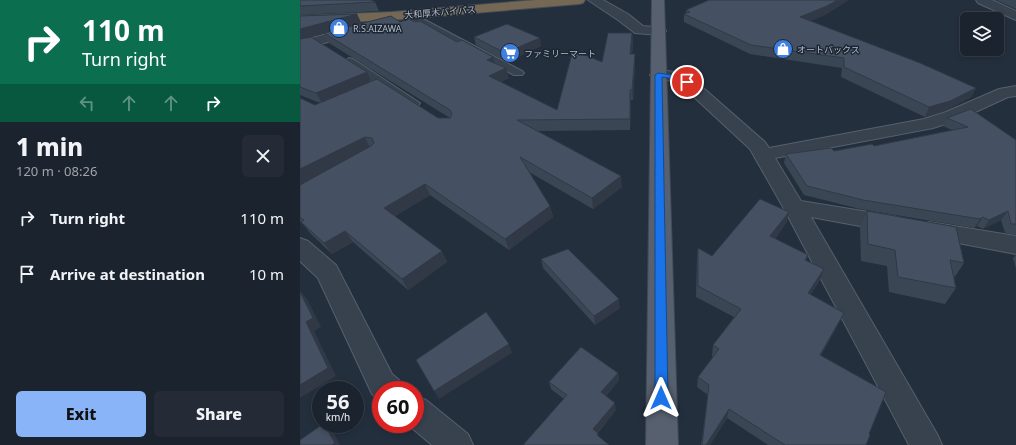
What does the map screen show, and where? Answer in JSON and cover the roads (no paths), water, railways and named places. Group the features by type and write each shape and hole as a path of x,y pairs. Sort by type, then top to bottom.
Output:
{"highway":[{"name":"大和厚木バイパス","path":"300,9 464,0"},
{"name":"大和厚木バイパス","path":"300,20 392,16 579,0"}],"main road":[{"path":"658,0 662,445"}],"street":[{"path":"594,0 623,17 640,30 659,31"},
{"path":"982,0 1016,16"},
{"path":"300,45 389,21 392,16"},
{"path":"658,75 676,77 687,82 758,146 794,207 926,445"},
{"path":"762,155 927,124 952,116 1005,92 1016,91"},
{"path":"794,207 1016,245"},
{"path":"300,247 327,272 381,381"},
{"path":"424,418 458,445"}],"lane":[{"path":"408,14 518,73"},
{"path":"318,41 422,108"},
{"path":"370,89 383,83"}],"place":[{"name":"R.S.AIZAWA","path":"339,28"},
{"name":"オートバックス","path":"783,49"},
{"name":"ファミリーマート","path":"510,53"}]}
